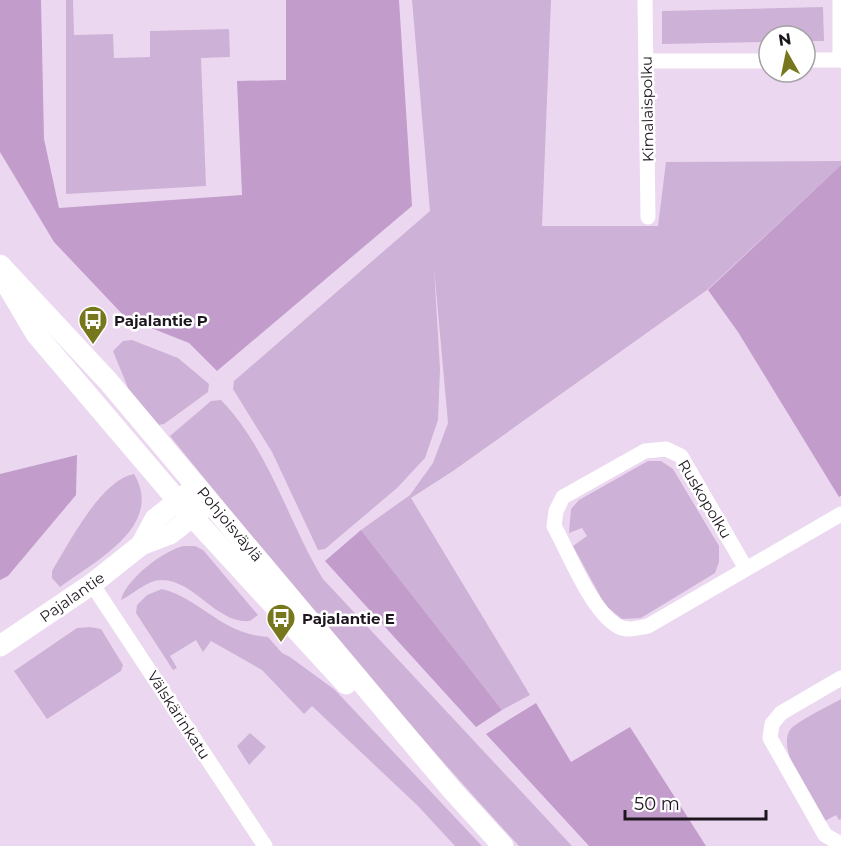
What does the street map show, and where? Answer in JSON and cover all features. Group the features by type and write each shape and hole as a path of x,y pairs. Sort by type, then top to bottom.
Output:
{"main road":[{"name":"Pohjoisväylä","path":"0,265 108,381 452,790 503,846"},
{"name":"Pohjoisväylä","path":"0,272 36,334 184,509 381,723 452,790"},
{"name":"Pajalantie","path":"0,646 92,584 141,545 155,519 184,509 204,494"}],"street":[{"name":"Kimalaispolku","path":"645,0 648,217"},
{"path":"817,60 841,60 840,0"},
{"path":"646,61 757,61"},
{"name":"Ruskopolku","path":"745,567 681,456 666,449 645,451 563,498 556,511 554,526 599,608 616,625 631,630 648,626 745,567 841,514"},
{"name":"Välskärinkatu","path":"92,584 265,846"},
{"path":"841,678 781,713 772,724 770,738 825,835 841,844"}],"shaded area":[{"path":"0,0 41,0 44,139 59,208 242,195 237,81 286,80 286,0 399,0 412,206 217,371 189,343 126,318 54,242 0,152"},
{"path":"66,0 73,0 74,35 113,34 114,58 150,57 150,31 229,29 230,57 201,58 206,186 66,194"},
{"path":"412,0 551,0 542,226 658,226 666,162 841,161 841,165 707,290 453,471 411,498 530,695 502,710 361,530 410,495 433,463 448,423 434,268 440,369 438,420 425,458 397,488 325,549 318,550 272,452 233,389 234,381 430,211"},
{"path":"823,7 824,41 817,41 817,24 757,24 757,42 662,44 662,11"},
{"path":"841,165 841,496 839,497 738,332 708,290"},
{"path":"132,340 178,358 209,384 208,392 164,424 159,425 128,388 113,351 123,341"},
{"path":"221,400 253,441 323,579 572,846 519,846 385,695 170,436 211,401"},
{"path":"77,455 76,495 8,576 0,580 0,474"},
{"path":"648,461 661,461 673,469 719,546 719,562 715,573 641,618 622,619 605,605 573,546 587,536 582,528 569,533 571,509 579,500"},
{"path":"134,474 141,493 140,510 133,526 107,554 60,587 52,578 52,571 87,514 110,488"},
{"path":"361,530 502,710 476,727 325,561"},
{"path":"184,546 195,546 203,550 258,615 250,621 227,616 185,587 162,580 146,585 121,600 130,583 147,567 166,553"},
{"path":"162,589 189,601 237,630 268,637 282,653 335,690 482,846 455,846 418,806 312,706 304,714 262,670 211,641 203,652 196,640 170,656 177,668 173,670 136,613 137,605 147,595"},
{"path":"77,628 101,629 123,665 121,671 47,719 14,671"},
{"path":"841,699 841,819 839,820 836,815 823,822 804,790 792,763 787,739 794,726"},
{"path":"536,703 571,762 630,727 706,846 589,846 486,734"},
{"path":"250,733 266,747 249,765 237,746"}],"place":[{"name":"Pajalantie P","path":"93,346"},
{"name":"Pajalantie E","path":"281,644"}]}
